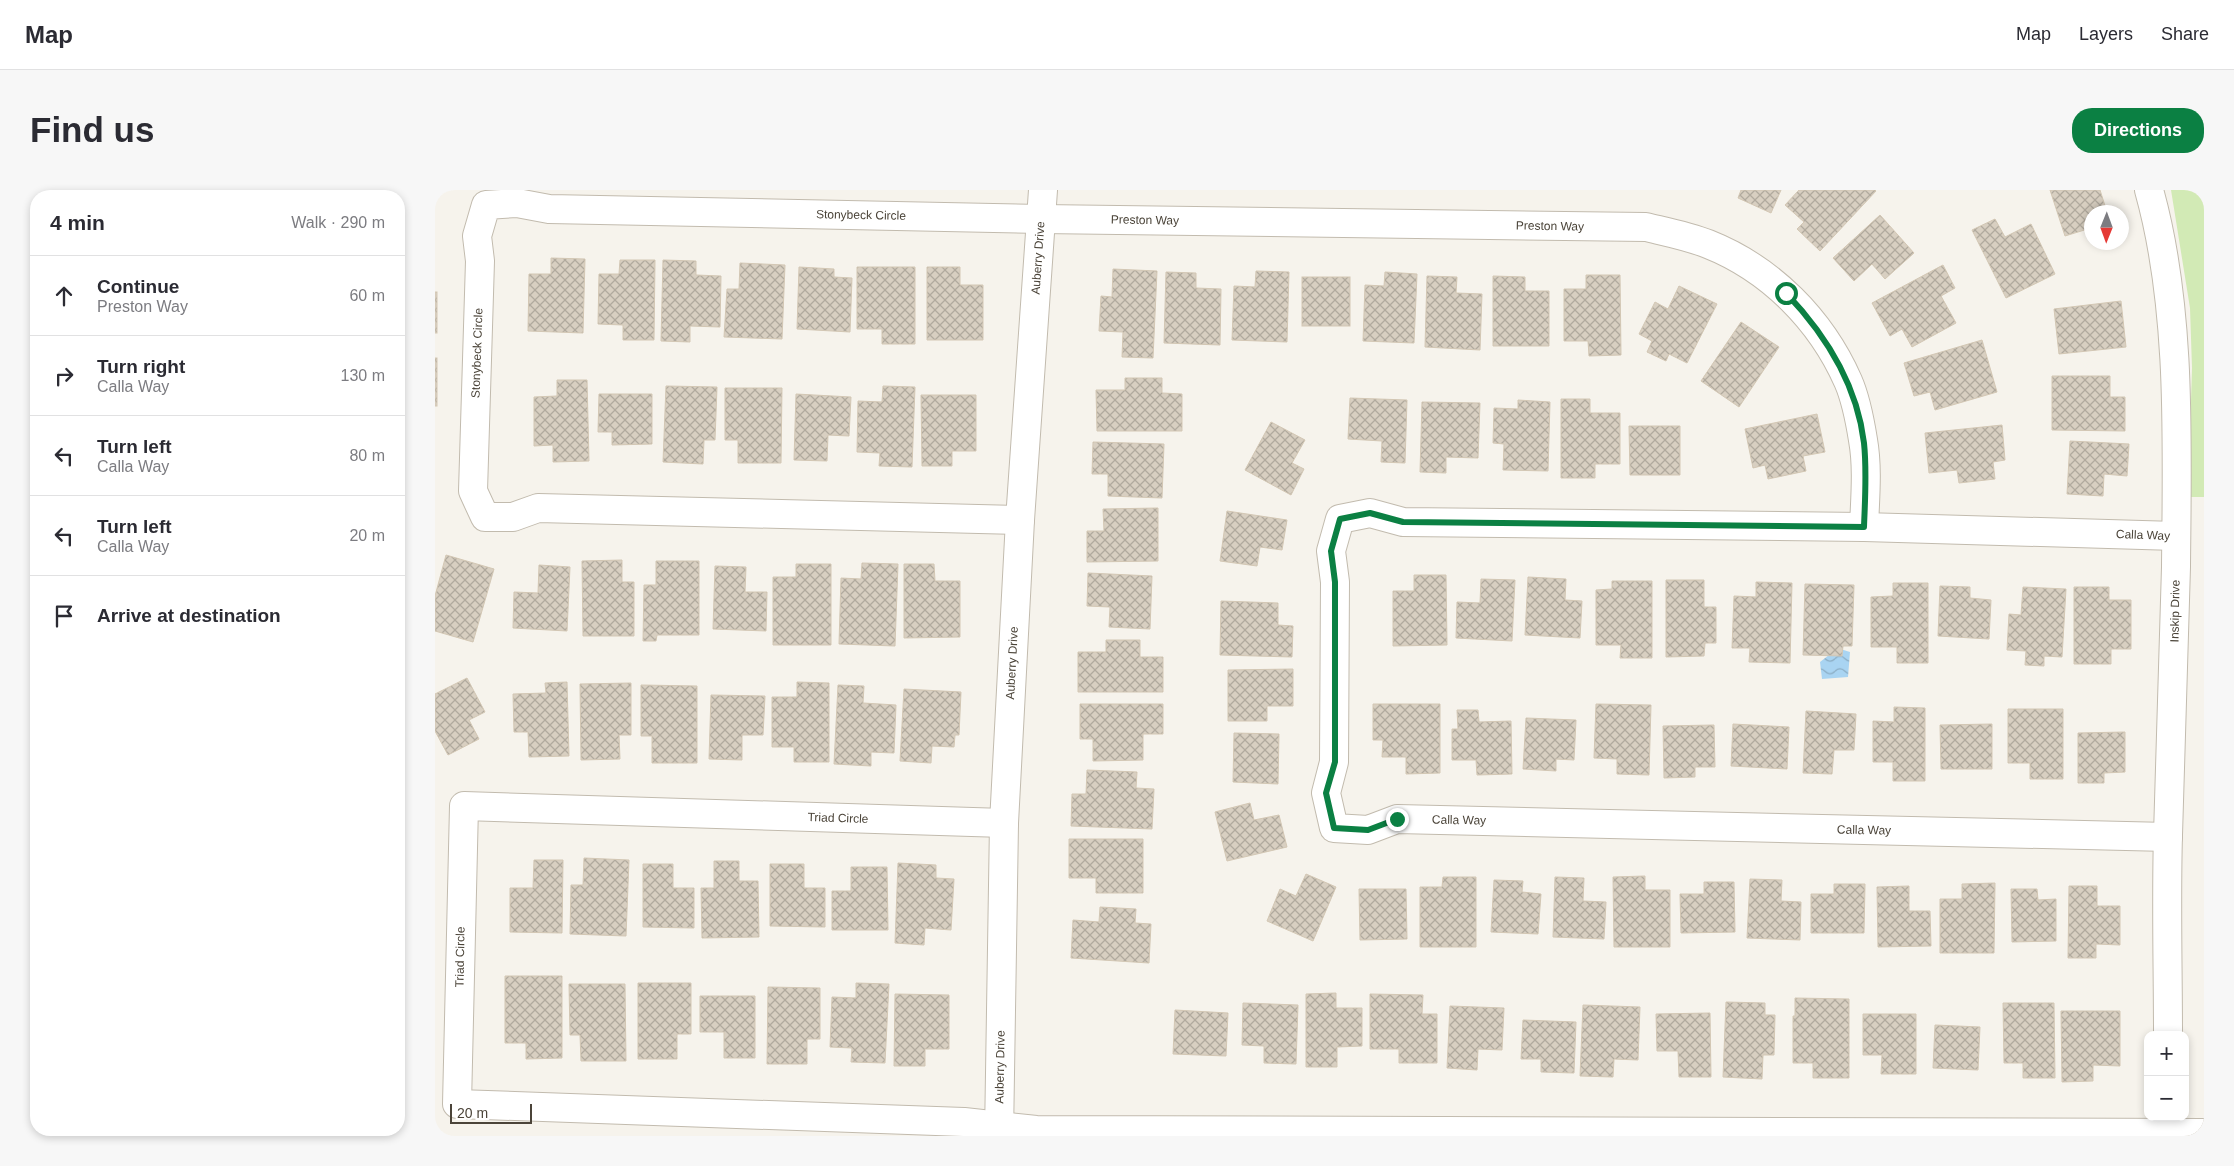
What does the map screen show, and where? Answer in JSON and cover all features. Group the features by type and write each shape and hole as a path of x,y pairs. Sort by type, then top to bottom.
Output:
{"street":[{"name":"Auberry Drive","path":"999,1131 1003,823 1020,520 1043,190"},
{"name":"Inskip Drive","path":"2149,190 2158,222 2174,368 2178,467 2168,837 2168,1031"},
{"name":"Stonybeck Circle","path":"1020,520 538,508 513,518 485,517 473,491 480,261 477,236 487,205 517,203 549,209 1041,219"},
{"name":"Preston Way","path":"1041,219 1646,227 1708,244 1756,269 1786,293 1807,315 1837,360 1849,382 1864,441 1866,470 1864,527"},
{"name":"Calla Way","path":"2168,837 1397,819 1368,830 1334,828 1326,793 1335,762 1335,582 1331,551 1340,519 1370,513 1403,522 1864,527 2176,536"},
{"name":"Triad Circle","path":"999,1131 964,1122 457,1104 464,806 1003,823"},
{"path":"999,1131 2169,1125 2204,1133"}],"green space":[{"path":"2171,190 2204,190 2204,497 2188,497 2192,368 2190,308"}],"water":[{"path":"1834,647 1850,652 1848,677 1822,679 1820,662 1829,655"}],"building":[{"path":"1741,190 1781,190 1771,213 1738,198"},
{"path":"1799,190 1876,191 1820,251 1797,229 1804,222 1785,205"},
{"path":"2050,190 2100,190 2105,205 2084,205 2084,230 2065,236"},
{"path":"1880,215 1914,253 1885,279 1872,264 1854,281 1833,258"},
{"path":"1995,219 2005,237 2031,224 2055,274 2006,298 1972,230"},
{"path":"551,258 585,259 583,333 528,331 529,274 551,274"},
{"path":"620,260 655,260 654,340 623,340 623,325 598,324 599,274 619,274"},
{"path":"663,260 696,261 696,275 721,276 720,327 690,326 690,342 661,341"},
{"path":"740,263 785,265 782,339 724,337 727,289 739,289"},
{"path":"1943,265 1955,288 1941,296 1956,323 1912,347 1902,329 1890,336 1872,303"},
{"path":"799,267 834,269 834,277 852,278 850,332 797,329"},
{"path":"857,267 915,267 915,344 882,344 882,329 857,329"},
{"path":"927,267 960,267 960,285 983,285 983,340 927,340"},
{"path":"1113,269 1157,271 1153,358 1122,357 1123,332 1099,331 1101,296 1112,297"},
{"path":"1256,271 1289,272 1287,342 1232,340 1234,286 1255,287"},
{"path":"1166,272 1196,273 1196,288 1221,289 1220,345 1164,343"},
{"path":"1385,272 1417,274 1414,343 1363,341 1365,285 1384,286"},
{"path":"1586,275 1620,275 1621,355 1589,356 1588,341 1564,341 1564,289 1586,289"},
{"path":"1427,276 1457,277 1456,293 1482,294 1480,350 1425,347"},
{"path":"1493,276 1525,277 1525,291 1549,291 1549,346 1493,346"},
{"path":"1302,277 1350,277 1350,326 1302,326"},
{"path":"1679,286 1717,304 1687,363 1669,354 1666,361 1647,352 1652,341 1639,334 1655,302 1668,309"},
{"path":"435,292 437,292 437,333 435,333"},
{"path":"2121,301 2126,347 2059,354 2054,309"},
{"path":"1741,322 1779,347 1739,407 1701,381"},
{"path":"1982,340 1997,392 1935,410 1930,392 1914,396 1904,363"},
{"path":"435,358 437,358 437,406 435,406"},
{"path":"2052,376 2110,376 2110,397 2125,397 2125,431 2052,430"},
{"path":"1125,378 1162,378 1162,393 1182,394 1182,431 1097,431 1096,390 1125,390"},
{"path":"557,380 587,380 589,461 553,462 553,445 534,446 534,397 557,396"},
{"path":"666,386 717,387 715,440 704,440 703,464 663,462"},
{"path":"883,386 915,387 912,467 879,466 880,453 857,452 858,401 882,402"},
{"path":"725,388 782,388 781,463 738,463 738,440 725,440"},
{"path":"599,394 652,394 652,444 612,445 612,432 598,432"},
{"path":"796,394 851,397 849,436 828,435 827,461 794,460"},
{"path":"921,395 976,395 976,451 952,451 952,466 922,466"},
{"path":"1350,398 1407,400 1405,463 1381,462 1382,441 1348,439"},
{"path":"1561,399 1590,399 1590,413 1620,413 1620,464 1595,464 1595,478 1561,478"},
{"path":"1518,400 1550,402 1548,471 1503,470 1504,444 1493,443 1494,408 1518,409"},
{"path":"1422,402 1480,403 1478,458 1446,457 1446,473 1420,472"},
{"path":"1817,414 1825,452 1803,456 1806,471 1768,479 1765,465 1753,468 1745,429"},
{"path":"1271,422 1305,440 1292,463 1304,469 1291,495 1245,470"},
{"path":"2002,425 2005,460 1993,462 1995,479 1959,483 1957,470 1929,473 1925,433"},
{"path":"1629,426 1680,426 1680,475 1630,475"},
{"path":"2070,441 2129,444 2127,476 2104,474 2103,496 2067,494"},
{"path":"1093,442 1164,444 1162,498 1108,496 1108,474 1092,474"},
{"path":"1158,508 1158,561 1087,562 1087,531 1104,531 1103,509"},
{"path":"1227,511 1287,520 1282,550 1260,547 1257,566 1220,561"},
{"path":"446,555 494,569 473,642 435,631 435,596"},
{"path":"622,560 622,582 634,582 634,636 583,636 582,561"},
{"path":"656,561 699,561 699,635 657,635 656,641 643,641 644,585 656,585"},
{"path":"862,563 898,564 895,646 839,644 841,578 861,579"},
{"path":"796,564 831,564 831,645 773,645 773,577 796,577"},
{"path":"904,564 934,564 935,581 960,581 960,637 904,638"},
{"path":"539,565 570,567 567,631 513,628 514,592 538,593"},
{"path":"715,566 746,567 745,592 767,592 766,631 713,629"},
{"path":"1088,573 1152,576 1150,629 1109,627 1110,607 1087,606"},
{"path":"1414,575 1446,575 1447,645 1393,646 1393,591 1414,591"},
{"path":"1528,577 1566,579 1565,600 1582,601 1580,638 1525,635"},
{"path":"1481,579 1515,580 1512,641 1456,638 1457,602 1480,603"},
{"path":"1666,580 1704,580 1704,607 1716,607 1716,643 1705,643 1704,656 1666,657"},
{"path":"1612,581 1652,581 1652,658 1620,658 1621,645 1596,645 1596,590 1612,589"},
{"path":"1756,582 1792,583 1790,663 1749,662 1750,648 1732,648 1734,596 1756,597"},
{"path":"1893,583 1928,583 1928,663 1897,663 1897,647 1871,647 1871,597 1893,596"},
{"path":"1805,584 1854,585 1852,646 1843,646 1842,656 1803,655"},
{"path":"1940,586 1970,587 1970,598 1991,600 1989,639 1938,636"},
{"path":"2023,587 2066,589 2062,657 2044,656 2044,666 2025,665 2026,651 2007,650 2009,614 2021,615"},
{"path":"2074,587 2109,587 2109,600 2131,600 2131,649 2111,649 2111,664 2074,664"},
{"path":"1221,601 1278,603 1278,625 1293,626 1292,657 1220,655"},
{"path":"1106,640 1140,640 1140,657 1163,657 1163,692 1078,692 1078,652 1106,652"},
{"path":"1293,669 1293,706 1267,706 1267,721 1228,721 1228,670"},
{"path":"467,678 485,712 469,720 479,739 448,755 435,731 435,694"},
{"path":"567,682 569,756 529,757 528,732 514,732 513,694 546,693 545,683"},
{"path":"797,682 829,683 829,762 794,762 794,747 772,747 772,697 797,697"},
{"path":"631,683 631,735 619,735 620,759 581,760 580,684"},
{"path":"641,685 697,686 697,763 652,763 652,736 641,736"},
{"path":"838,685 864,686 863,703 896,705 894,753 871,752 871,766 834,764"},
{"path":"904,689 961,692 959,735 955,735 954,747 932,746 931,763 900,761"},
{"path":"711,695 765,696 763,735 742,735 742,760 709,759"},
{"path":"1080,704 1163,704 1163,734 1143,734 1143,760 1093,761 1093,739 1080,739"},
{"path":"1373,704 1440,704 1440,773 1406,774 1406,757 1382,757 1383,740 1373,740"},
{"path":"1596,704 1651,705 1649,775 1617,774 1617,759 1594,758"},
{"path":"1894,707 1925,708 1925,781 1893,781 1893,762 1873,762 1873,721 1894,722"},
{"path":"2008,709 2063,709 2063,779 2030,779 2030,763 2008,763"},
{"path":"1457,710 1478,710 1479,722 1511,721 1512,774 1477,775 1476,760 1452,760 1452,729 1458,729"},
{"path":"1806,711 1856,714 1854,750 1834,750 1832,774 1803,773"},
{"path":"1526,718 1576,720 1574,760 1556,759 1556,771 1523,769"},
{"path":"1733,724 1789,727 1787,769 1731,766"},
{"path":"1992,724 1992,769 1941,769 1940,725"},
{"path":"1714,725 1715,767 1695,767 1695,777 1664,778 1663,726"},
{"path":"2125,732 2125,772 2104,773 2104,783 2078,783 2078,733"},
{"path":"1234,733 1279,734 1278,784 1233,782"},
{"path":"1087,770 1137,772 1136,788 1154,789 1152,829 1071,826 1072,794 1086,794"},
{"path":"1250,803 1254,820 1279,815 1287,847 1227,861 1215,812"},
{"path":"1069,839 1143,839 1143,893 1096,893 1096,878 1069,878"},
{"path":"584,858 629,860 626,936 570,934 571,885 583,885"},
{"path":"534,860 563,860 562,933 510,932 510,888 533,888"},
{"path":"714,861 739,861 739,881 758,881 759,937 702,938 701,888 714,888"},
{"path":"898,863 936,865 936,878 954,879 951,930 925,928 924,945 895,943"},
{"path":"643,864 673,864 673,888 694,888 694,928 643,927"},
{"path":"770,864 804,864 804,888 825,888 825,927 770,926"},
{"path":"851,867 887,867 888,930 832,930 832,891 851,891"},
{"path":"1306,874 1336,887 1313,941 1267,921 1280,889 1296,896"},
{"path":"1645,876 1645,890 1670,890 1670,947 1614,947 1613,877"},
{"path":"1443,877 1476,877 1476,947 1420,947 1420,887 1442,887"},
{"path":"1555,877 1584,878 1583,901 1606,902 1604,939 1553,937"},
{"path":"1750,879 1782,880 1781,901 1801,902 1800,940 1747,938"},
{"path":"1494,880 1523,881 1522,892 1541,894 1538,934 1491,932"},
{"path":"1704,882 1734,882 1735,932 1681,933 1680,894 1704,894"},
{"path":"1995,883 1994,953 1940,953 1940,899 1962,899 1962,884"},
{"path":"1834,884 1865,884 1864,933 1811,933 1811,894 1834,894"},
{"path":"1909,886 1909,911 1930,911 1931,946 1878,947 1877,887"},
{"path":"2069,886 2097,886 2097,906 2120,906 2120,945 2096,944 2096,958 2068,958"},
{"path":"1359,889 1406,889 1407,939 1360,940"},
{"path":"2011,889 2037,889 2038,900 2056,899 2056,941 2012,942"},
{"path":"1100,907 1136,909 1135,923 1151,924 1149,963 1071,958 1073,920 1099,922"},
{"path":"505,976 562,976 562,1058 526,1059 526,1043 505,1043"},
{"path":"638,983 691,983 691,1034 677,1034 677,1059 638,1059"},
{"path":"856,983 889,984 885,1063 851,1062 852,1048 830,1047 832,997 856,998"},
{"path":"569,984 625,984 626,1061 581,1061 580,1035 570,1035"},
{"path":"768,987 820,988 820,1039 807,1039 807,1064 767,1064"},
{"path":"1336,993 1336,1008 1362,1008 1362,1046 1337,1047 1337,1067 1306,1067 1306,994"},
{"path":"895,994 949,995 949,1049 925,1049 925,1066 894,1066"},
{"path":"1370,994 1423,995 1422,1014 1437,1014 1437,1063 1399,1063 1399,1049 1370,1049"},
{"path":"700,996 755,996 755,1058 724,1058 724,1032 700,1032"},
{"path":"1795,998 1849,999 1849,1078 1813,1078 1813,1063 1793,1063"},
{"path":"1726,1002 1765,1003 1765,1015 1775,1015 1774,1055 1763,1055 1762,1079 1723,1077"},
{"path":"1243,1003 1298,1005 1296,1064 1264,1063 1264,1046 1242,1045"},
{"path":"2003,1003 2054,1003 2055,1078 2023,1078 2023,1063 2004,1063"},
{"path":"1583,1005 1640,1007 1638,1060 1614,1059 1613,1077 1580,1076"},
{"path":"1450,1006 1504,1008 1502,1050 1478,1049 1477,1070 1447,1068"},
{"path":"1175,1010 1228,1013 1226,1056 1173,1054"},
{"path":"2061,1011 2120,1011 2120,1066 2093,1065 2093,1081 2062,1082"},
{"path":"1710,1013 1711,1077 1679,1077 1678,1051 1657,1051 1656,1014"},
{"path":"1863,1014 1916,1014 1916,1074 1881,1074 1882,1055 1863,1055"},
{"path":"1523,1020 1576,1022 1574,1073 1541,1072 1541,1059 1521,1059"},
{"path":"1935,1025 1980,1027 1978,1070 1933,1068"}],"route":[{"path":"1397,819 1368,830 1334,828 1326,793 1335,762 1335,582 1331,551 1340,519 1370,513 1403,522 1864,527 1866,470 1864,441 1849,382 1825,340 1807,315 1786,293"}]}
